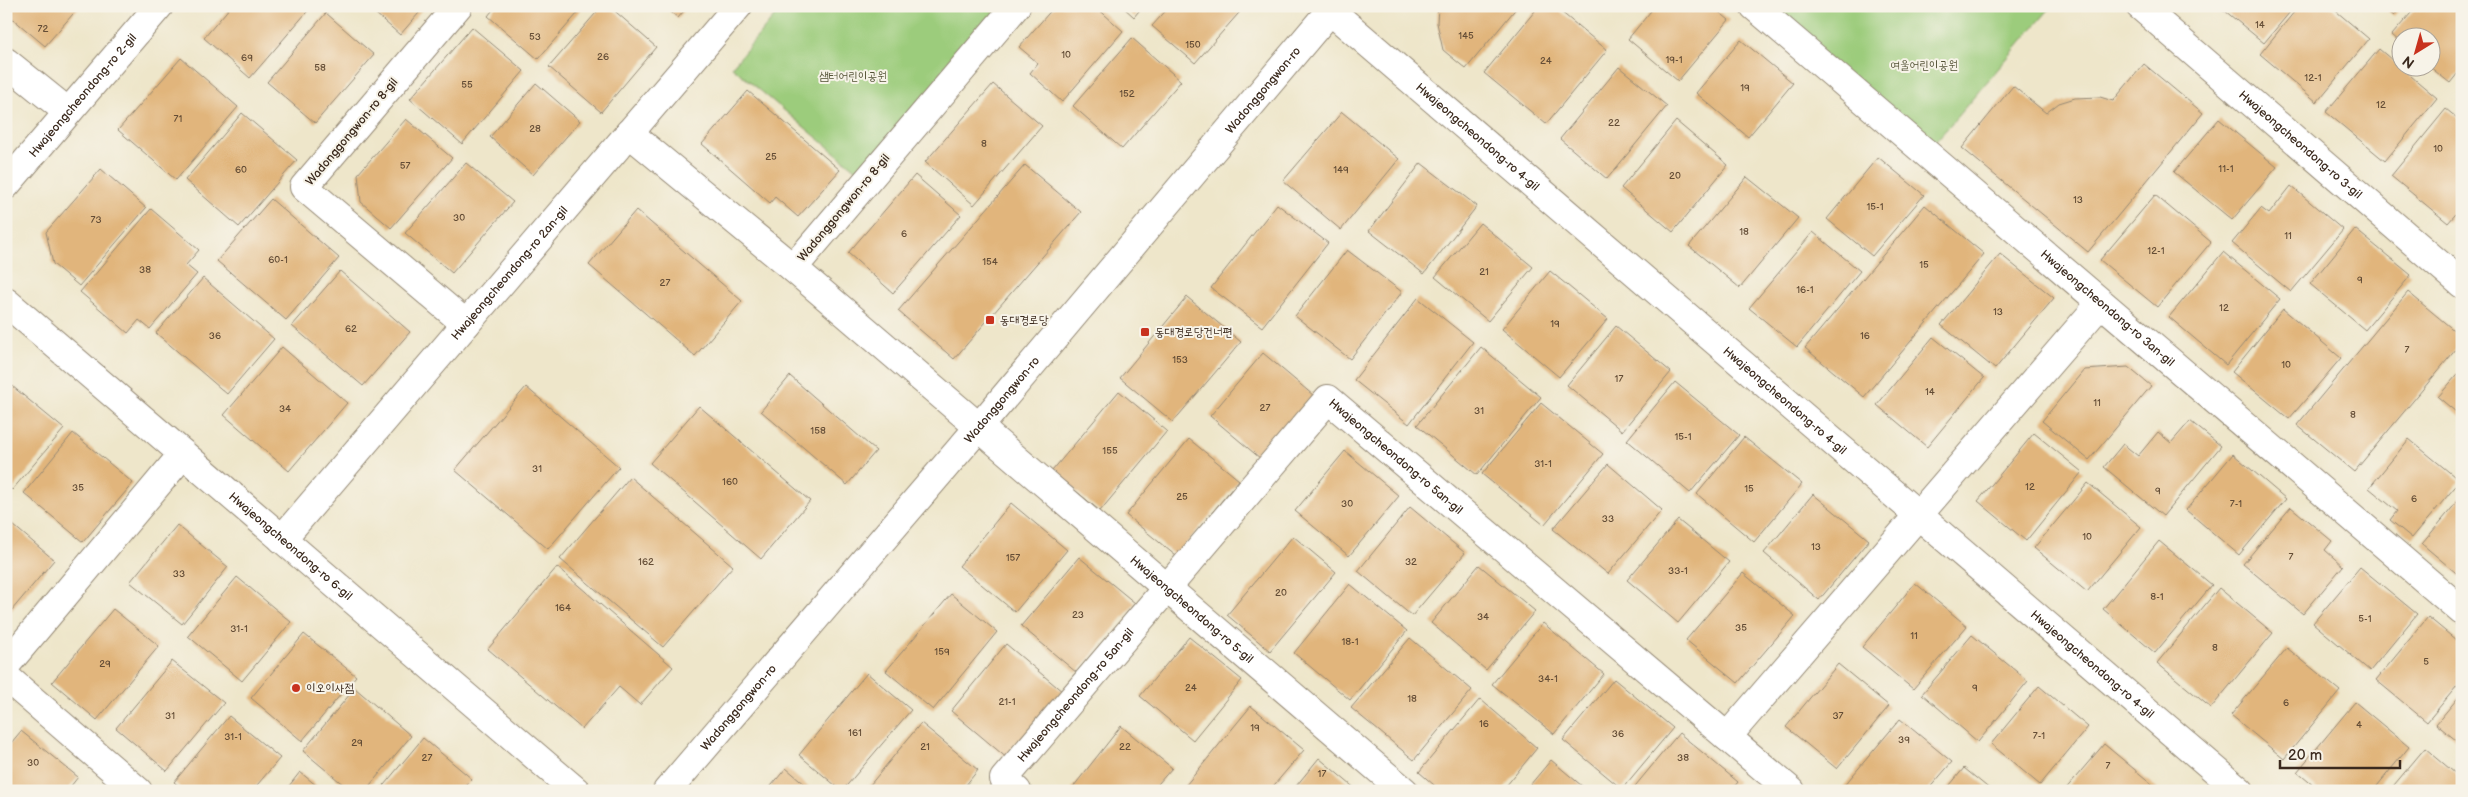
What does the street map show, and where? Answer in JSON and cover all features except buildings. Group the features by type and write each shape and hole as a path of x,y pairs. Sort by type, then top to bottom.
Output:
{"street":[{"name":"Hwajeongcheondong-ro 2-gil","path":"6,185 159,6"},
{"name":"Wadonggongwon-ro 8-gil","path":"458,6 304,187 466,324"},
{"name":"Hwajeongcheondong-ro 2an-gil","path":"282,539 738,6"},
{"name":"Wadonggongwon-ro 8-gil","path":"979,427 793,268 1016,6"},
{"name":"Hwajeongcheondong-ro 3an-gil","path":"1754,6 2462,611"},
{"name":"Hwajeongcheondong-ro 3-gil","path":"2140,6 2462,284"},
{"name":"Wadonggongwon-ro","path":"667,791 979,427 1329,8"},
{"name":"Hwajeongcheondong-ro 4-gil","path":"1329,8 2240,791"},
{"path":"6,62 68,112"},
{"path":"629,133 793,268"},
{"name":"Hwajeongcheondong-ro 6-gil","path":"6,302 576,791"},
{"path":"1727,737 2101,302"},
{"name":"Hwajeongcheondong-ro 5an-gil","path":"1018,791 1004,779 1328,398 1791,791"},
{"name":"Hwajeongcheondong-ro 5-gil","path":"979,427 1404,791"},
{"path":"6,665 184,454"},
{"path":"6,677 138,791"}],"green space":[{"name":"샘터어린이공원","path":"783,6 1006,6 862,175 732,67"},
{"name":"여울어린이공원","path":"1767,6 2052,6 1931,147"}],"place":[{"name":"동대경로당","path":"990,320"},
{"name":"동대경로당건너편","path":"1145,332"},
{"name":"이오이사점","path":"296,688"}]}
